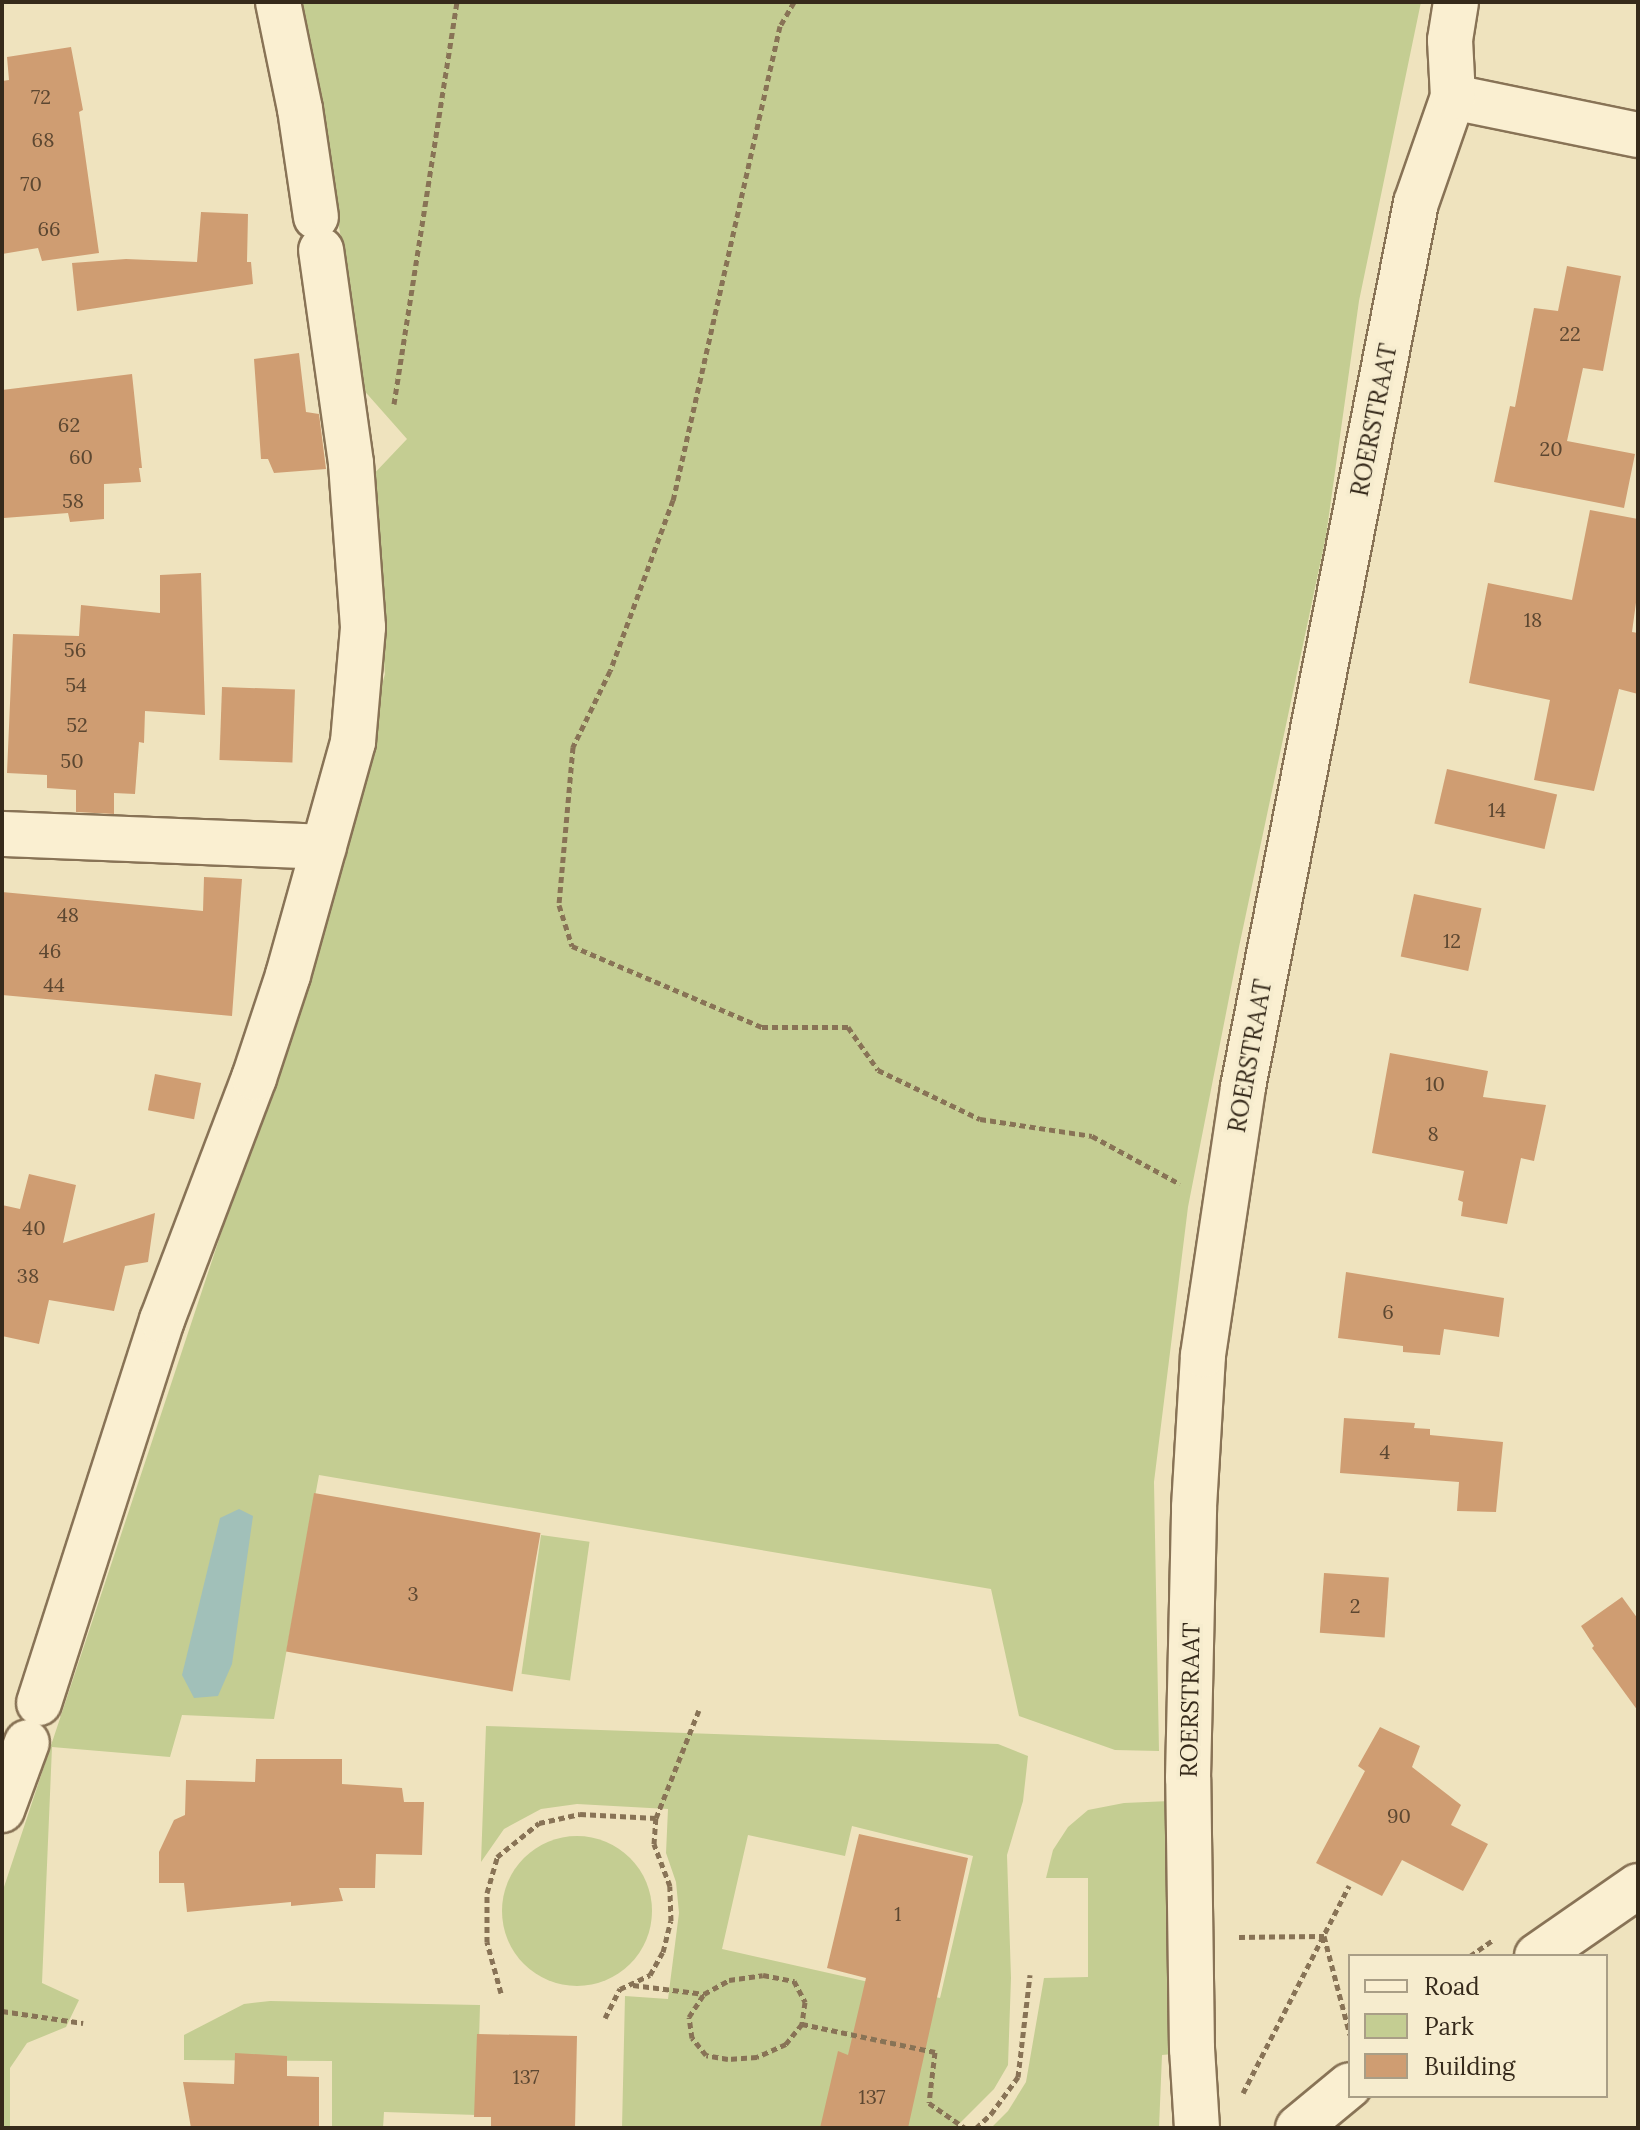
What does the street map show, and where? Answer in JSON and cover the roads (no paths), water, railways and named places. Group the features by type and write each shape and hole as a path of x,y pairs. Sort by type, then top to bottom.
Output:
{"street":[{"path":"2,1810 162,1320 259,1063 353,742 363,627 345,417 300,109 278,2"},
{"name":"ROERSTRAAT","path":"1197,2128 1192,2057 1188,1778 1194,1507 1203,1355 1243,1087 1416,203 1453,97 1450,40 1456,2"},
{"path":"1453,97 1638,135"},
{"path":"2,834 324,847"},
{"path":"1540,1954 1638,1886"},
{"path":"1298,2128 1348,2087"}],"water":[{"path":"239,1509 253,1516 232,1664 218,1696 194,1698 182,1675 220,1518"}]}
